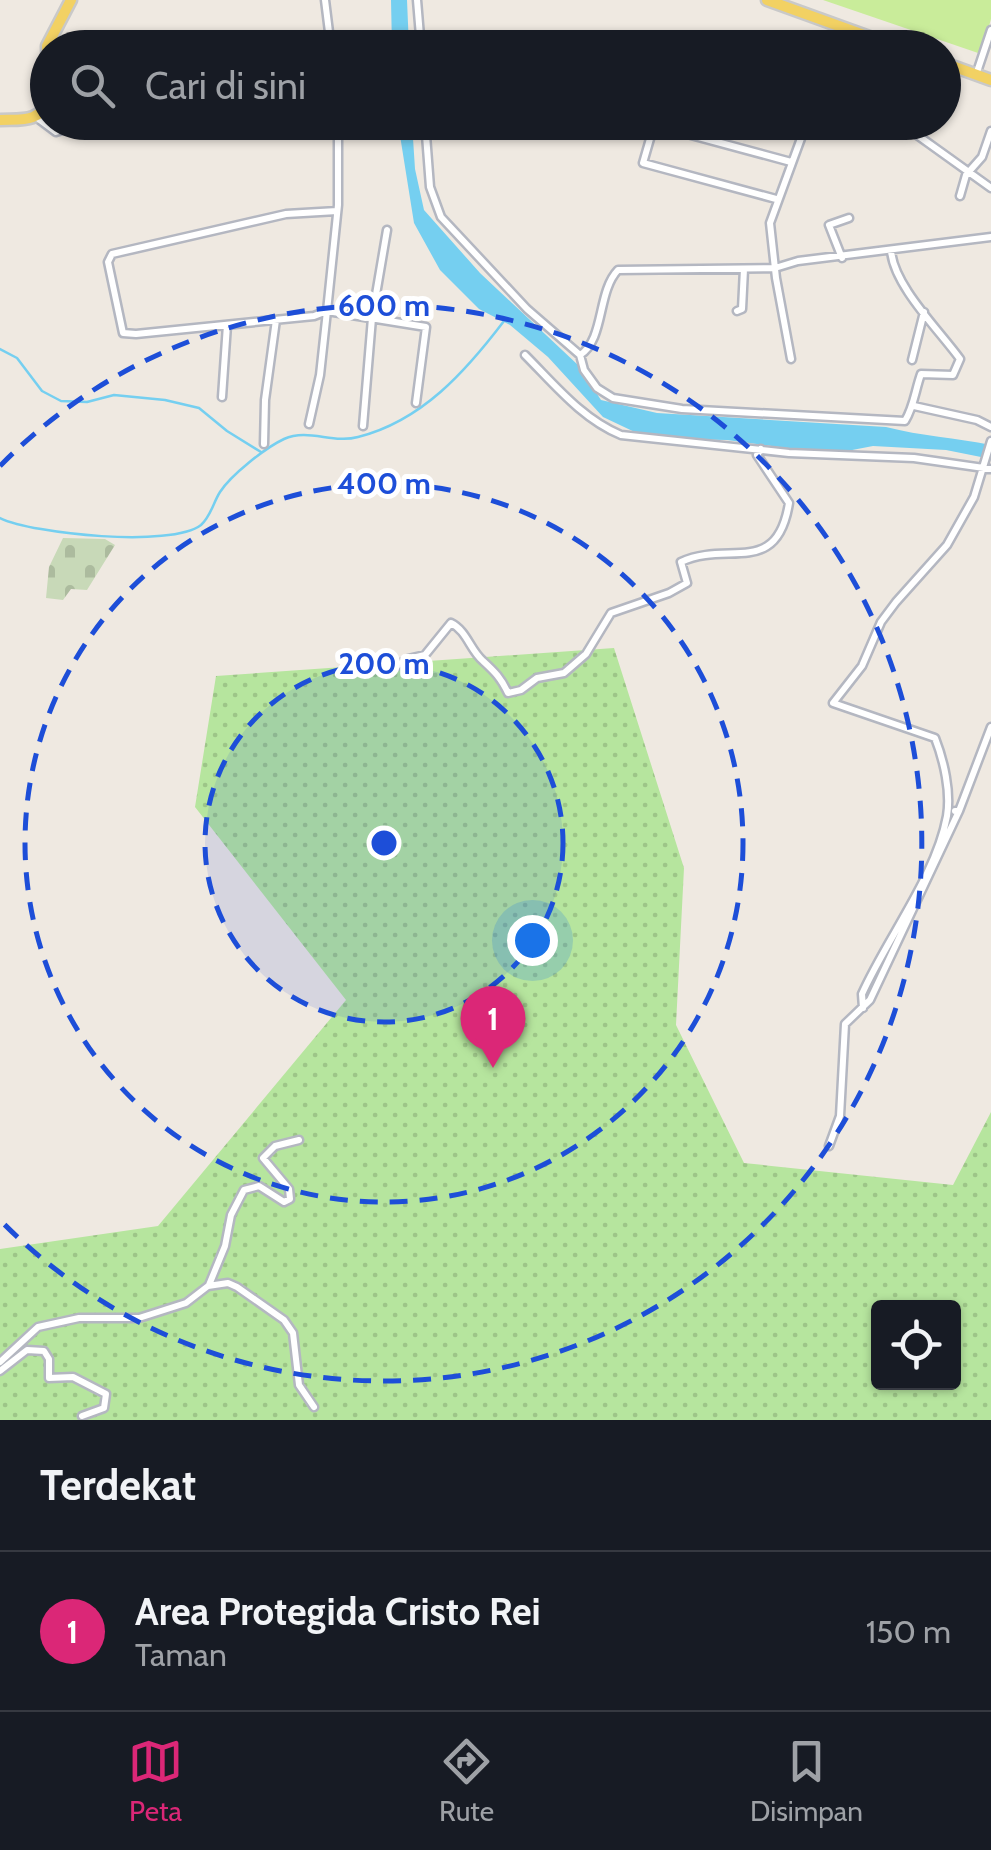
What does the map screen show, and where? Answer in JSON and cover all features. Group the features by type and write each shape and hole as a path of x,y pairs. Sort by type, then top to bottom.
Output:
{"main road":[{"path":"55,30 71,0"},
{"path":"767,0 852,30"},
{"path":"961,69 991,80"},
{"path":"0,120 30,118"}],"street":[{"path":"326,0 329,30"},
{"path":"417,0 420,30"},
{"path":"840,30 841,26"},
{"path":"976,74 991,30"},
{"path":"960,196 969,171 982,158 991,132"},
{"path":"309,424 320,375 327,311 337,211 338,140"},
{"path":"426,140 430,187 442,217 527,309 580,354 584,370 597,388 613,398 682,409 906,421 914,406 921,374 953,376 960,359 904,289 891,250"},
{"path":"649,140 642,164 776,199"},
{"path":"710,140 791,162"},
{"path":"791,359 770,223 799,140"},
{"path":"925,140 991,188"},
{"path":"337,211 286,214 110,256 122,332 276,320 327,311 426,327 416,403"},
{"path":"842,258 828,226 850,218"},
{"path":"363,426 372,318 387,230"},
{"path":"580,354 591,344 602,303 618,270 775,268 798,261 991,237"},
{"path":"737,311 742,309 744,269"},
{"path":"912,360 924,311"},
{"path":"264,444 265,400 276,320"},
{"path":"222,397 227,325"},
{"path":"525,355 567,398 621,435 987,466"},
{"path":"914,406 991,426"},
{"path":"863,1008 862,994 922,879 948,812 945,771 935,738 832,704 862,666 896,602 947,545 974,498 987,466 991,441"},
{"path":"393,668 425,655 451,623 464,634 484,663 493,667 508,693 521,690 537,678 564,673 586,654 612,613 687,583 681,562 708,553 741,555 776,540 785,528 788,503 758,455 761,448"},
{"path":"829,1146 840,1116 846,1024 863,1008 933,872 991,727"},
{"path":"948,812 959,811"},
{"path":"0,1362 38,1327 79,1318 139,1318 186,1303 208,1286 222,1257 231,1214 244,1190 260,1186 284,1202 290,1199 288,1190 263,1158 275,1146 299,1140"},
{"path":"208,1286 237,1287 284,1320 293,1333 299,1384 314,1407"},
{"path":"0,1371 27,1350 41,1349 48,1356 50,1378 73,1378 106,1394 104,1408 82,1416"}],"green space":[{"path":"823,0 991,0 991,19 981,54 961,47 961,30 911,30"},
{"path":"63,538 105,539 115,545 87,590 71,589 63,600 46,598 49,567"},
{"path":"614,648 684,868 676,1025 744,1163 953,1185 991,1112 991,1420 0,1420 0,1249 158,1226 346,1000 195,807 216,676"}],"water":[{"path":"391,0 407,0 408,30 392,30"},
{"path":"401,140 413,140 424,210 480,273 578,365 601,400 657,413 886,427 991,445 991,459 946,450 873,446 810,451 727,440 641,435 603,417 548,357 510,325 479,309 440,270 414,223"}],"waterway":[{"path":"0,518 41,529 102,536 185,532 201,525 220,492 240,470 284,439 302,435 358,437 422,406 458,375 504,321"},
{"path":"0,349 17,358 42,391 61,401 87,402 114,395 199,408 261,452"}],"place":[{"name":"Area Protegida Cristo Rei","path":"493,1068"}]}
